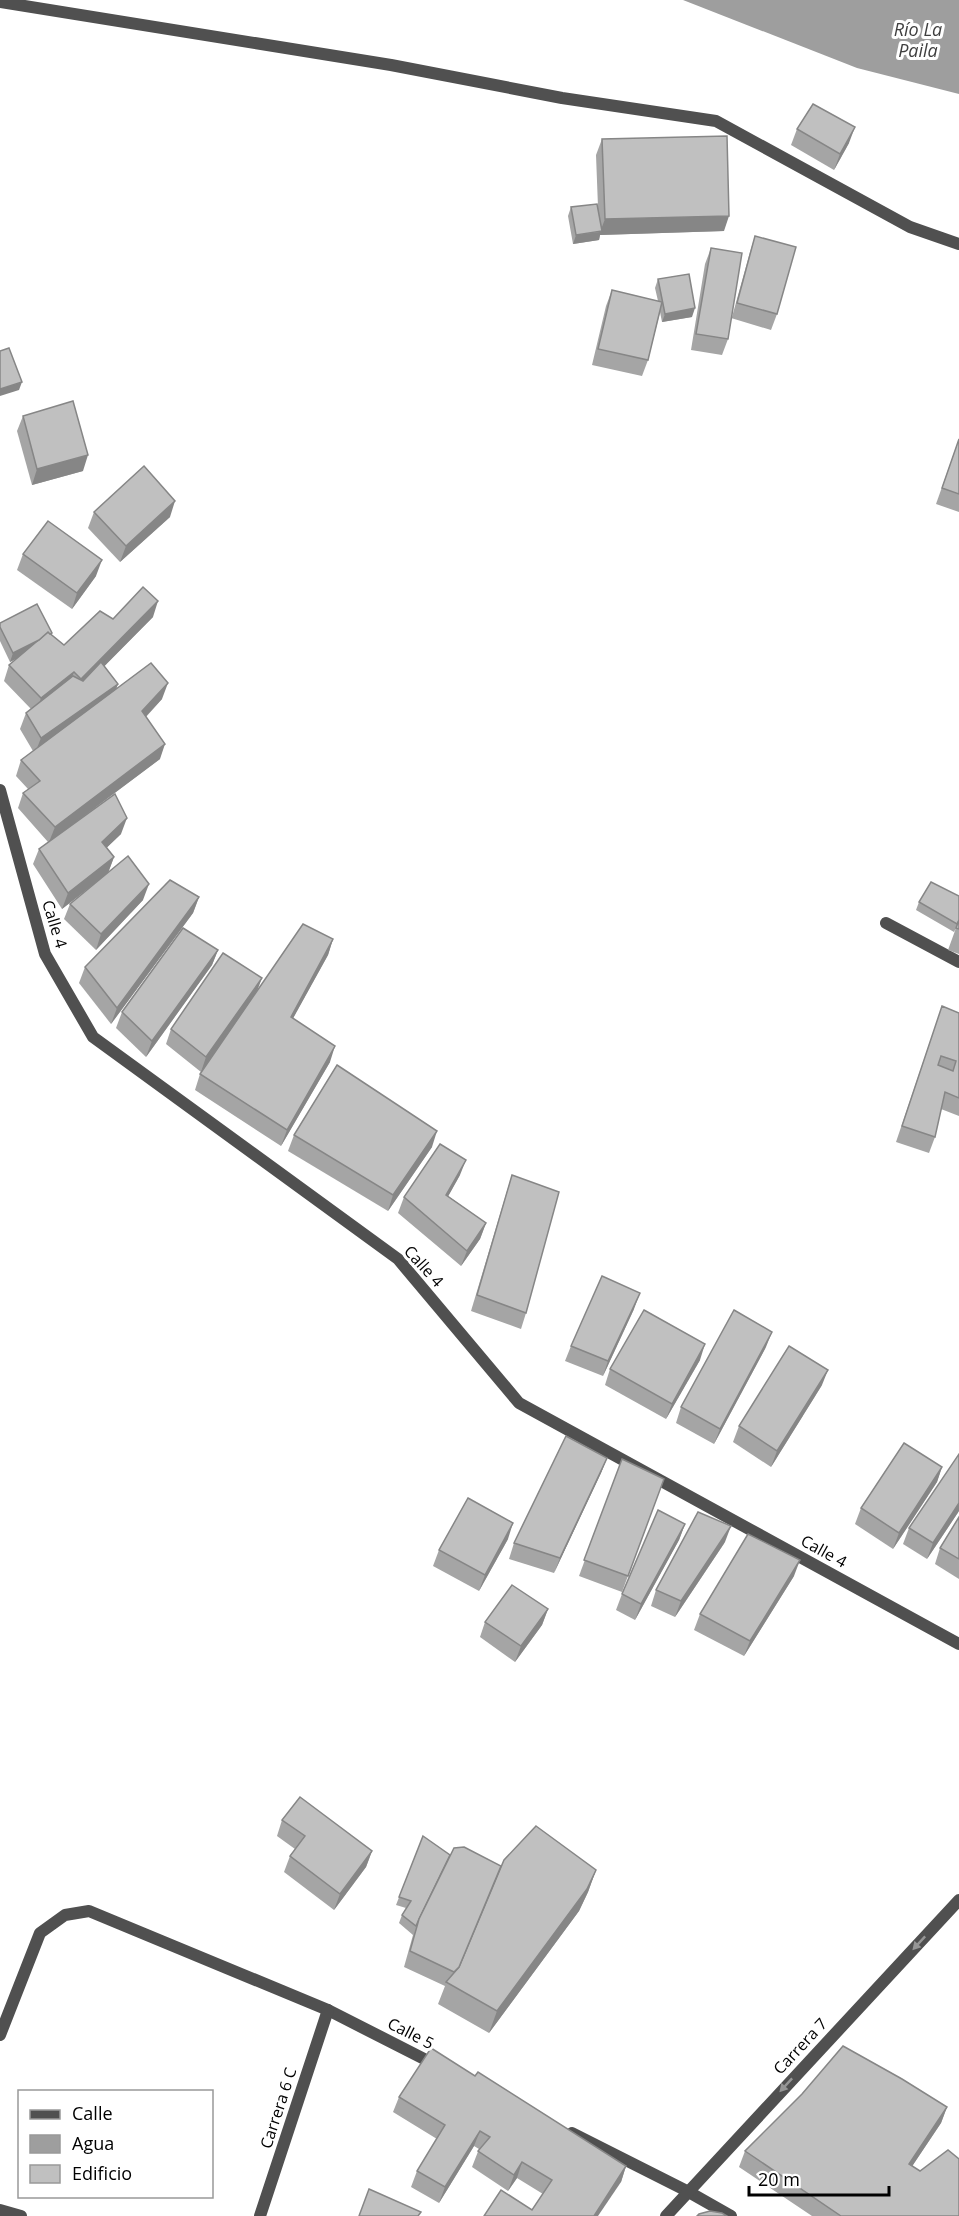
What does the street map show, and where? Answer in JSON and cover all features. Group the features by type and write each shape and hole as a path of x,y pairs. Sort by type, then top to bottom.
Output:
{"street":[{"path":"0,2 391,65 562,98 716,121 910,227 959,244"},
{"name":"Calle 4","path":"0,790 45,954 93,1037 398,1259 519,1403 959,1644"},
{"path":"886,923 959,962"},
{"name":"Carrera 7","path":"666,2216 959,1900"},
{"name":"Calle 5","path":"0,2036 40,1933 64,1915 89,1911 328,2010 444,2068"},
{"name":"Carrera 6 C","path":"260,2216 328,2010"},
{"path":"560,2127 687,2191 731,2216"},
{"path":"0,2210 21,2216"}],"water":[{"name":"Río La Paila","path":"683,0 959,0 959,94 857,68"}],"building":[{"path":"813,104 855,127 840,154 797,129"},
{"path":"727,136 729,216 605,219 602,139"},
{"path":"597,204 602,231 576,235 571,207"},
{"path":"755,236 796,247 777,314 737,303"},
{"path":"711,248 742,253 728,339 696,334"},
{"path":"689,274 695,308 665,314 658,279"},
{"path":"612,290 662,302 648,360 598,349"},
{"path":"9,348 22,382 0,389 0,351"},
{"path":"73,401 88,455 37,469 23,416"},
{"path":"959,439 959,494 942,488"},
{"path":"144,466 175,501 126,546 94,512"},
{"path":"48,521 102,560 77,593 23,554"},
{"path":"143,587 158,601 81,679 74,672 41,698 9,665 48,632 64,645 100,611 113,619"},
{"path":"37,604 52,633 48,632 39,640 13,653 0,623"},
{"path":"101,662 118,684 41,738 26,713 73,676 83,681"},
{"path":"151,663 168,683 142,711 165,744 55,827 23,793 40,781 21,760"},
{"path":"115,794 127,818 102,842 114,857 68,893 39,849"},
{"path":"128,856 149,884 101,934 70,904"},
{"path":"170,880 199,897 117,1008 85,967"},
{"path":"931,882 959,896 957,924 919,902"},
{"path":"303,924 333,939 291,1017 335,1046 287,1130 200,1074"},
{"path":"183,928 218,950 152,1041 122,1012"},
{"path":"223,953 262,978 206,1057 171,1029"},
{"path":"942,1006 959,1013 959,1098 945,1092 935,1137 902,1126","holes":["941,1056 956,1061 953,1071 938,1065"]},
{"path":"337,1065 437,1131 393,1195 294,1135"},
{"path":"440,1144 466,1160 446,1195 486,1223 467,1251 404,1197"},
{"path":"512,1175 559,1192 526,1313 477,1295"},
{"path":"602,1276 640,1293 608,1361 571,1346"},
{"path":"644,1310 705,1344 672,1404 610,1369"},
{"path":"734,1310 772,1332 720,1429 681,1407"},
{"path":"789,1346 828,1370 777,1451 739,1426"},
{"path":"566,1436 607,1458 560,1558 514,1543"},
{"path":"904,1443 942,1467 899,1533 861,1508"},
{"path":"959,1454 959,1503 933,1543 909,1528"},
{"path":"622,1459 664,1479 628,1576 584,1560"},
{"path":"468,1498 513,1523 485,1575 439,1550"},
{"path":"658,1510 685,1524 641,1604 622,1594"},
{"path":"698,1512 731,1526 681,1601 656,1590"},
{"path":"959,1517 959,1559 940,1548"},
{"path":"748,1534 800,1560 750,1641 700,1614"},
{"path":"512,1585 548,1609 521,1646 485,1622"},
{"path":"300,1797 372,1851 340,1894 290,1856 305,1836 282,1820"},
{"path":"536,1826 596,1870 587,1889 497,2011 446,1982 459,1967 504,1860"},
{"path":"423,1836 450,1855 416,1926 402,1915 411,1901 399,1897"},
{"path":"464,1847 501,1866 459,1967 454,1972 410,1951 419,1919 454,1848"},
{"path":"843,2046 947,2107 909,2164 920,2171 948,2150 959,2159 959,2216 841,2216 745,2151 802,2094"},
{"path":"431,2048 475,2076 478,2072 626,2166 594,2216 484,2216 501,2190 532,2210 552,2180 522,2162 514,2175 478,2151 490,2137 480,2131 445,2187 417,2171 445,2125 399,2097"},
{"path":"369,2189 421,2212 418,2216 359,2216"},
{"path":"710,2211 722,2213 727,2216 697,2216"}]}
